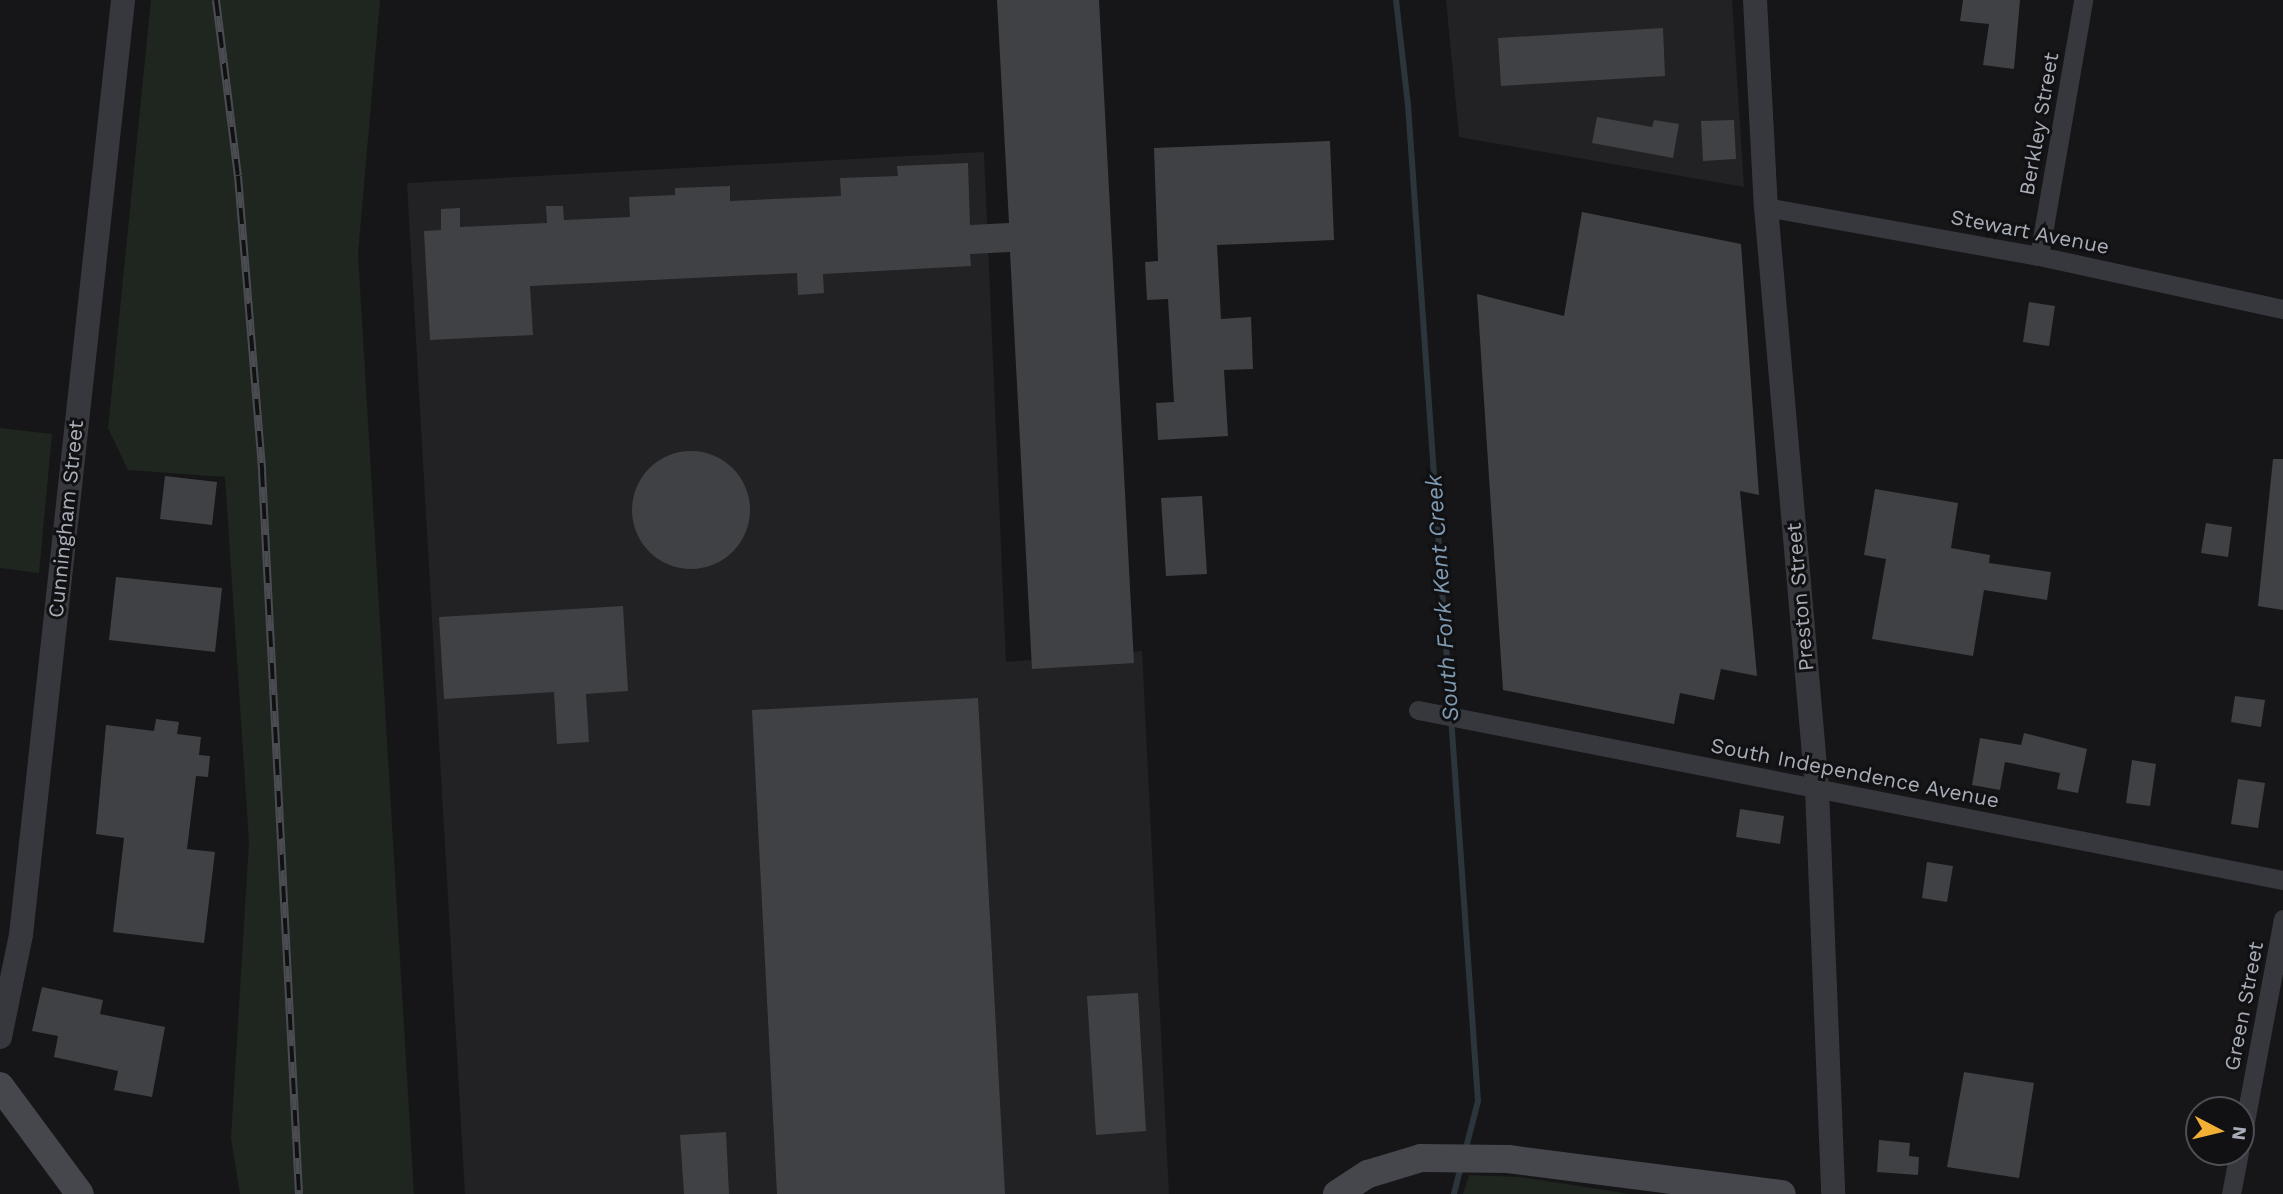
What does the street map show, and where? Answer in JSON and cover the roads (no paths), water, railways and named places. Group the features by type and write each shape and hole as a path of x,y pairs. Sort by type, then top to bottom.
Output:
{"main road":[{"path":"0,1086 80,1194"},
{"path":"1337,1194 1368,1174 1421,1158 1508,1159 1782,1194"}],"street":[{"name":"Cunningham Street","path":"0,1037 21,935 123,0"},
{"name":"Preston Street","path":"1755,0 1766,207 1817,789 1833,1194"},
{"name":"Berkley Street","path":"2039,256 2083,0"},
{"name":"Stewart Avenue","path":"1766,207 2039,256 2283,309"},
{"name":"South Independence Avenue","path":"1419,710 2283,880"},
{"name":"Green Street","path":"2250,1096 2283,919"},
{"path":"2231,1194 2236,1166"}],"waterway":[{"name":"South Fork Kent Creek","path":"1396,0 1408,105 1478,1101 1465,1152"},
{"name":"South Fork Kent Creek","path":"1454,1194 1461,1166"}],"railway":[{"path":"216,0 238,176 262,471 299,1194"}]}
